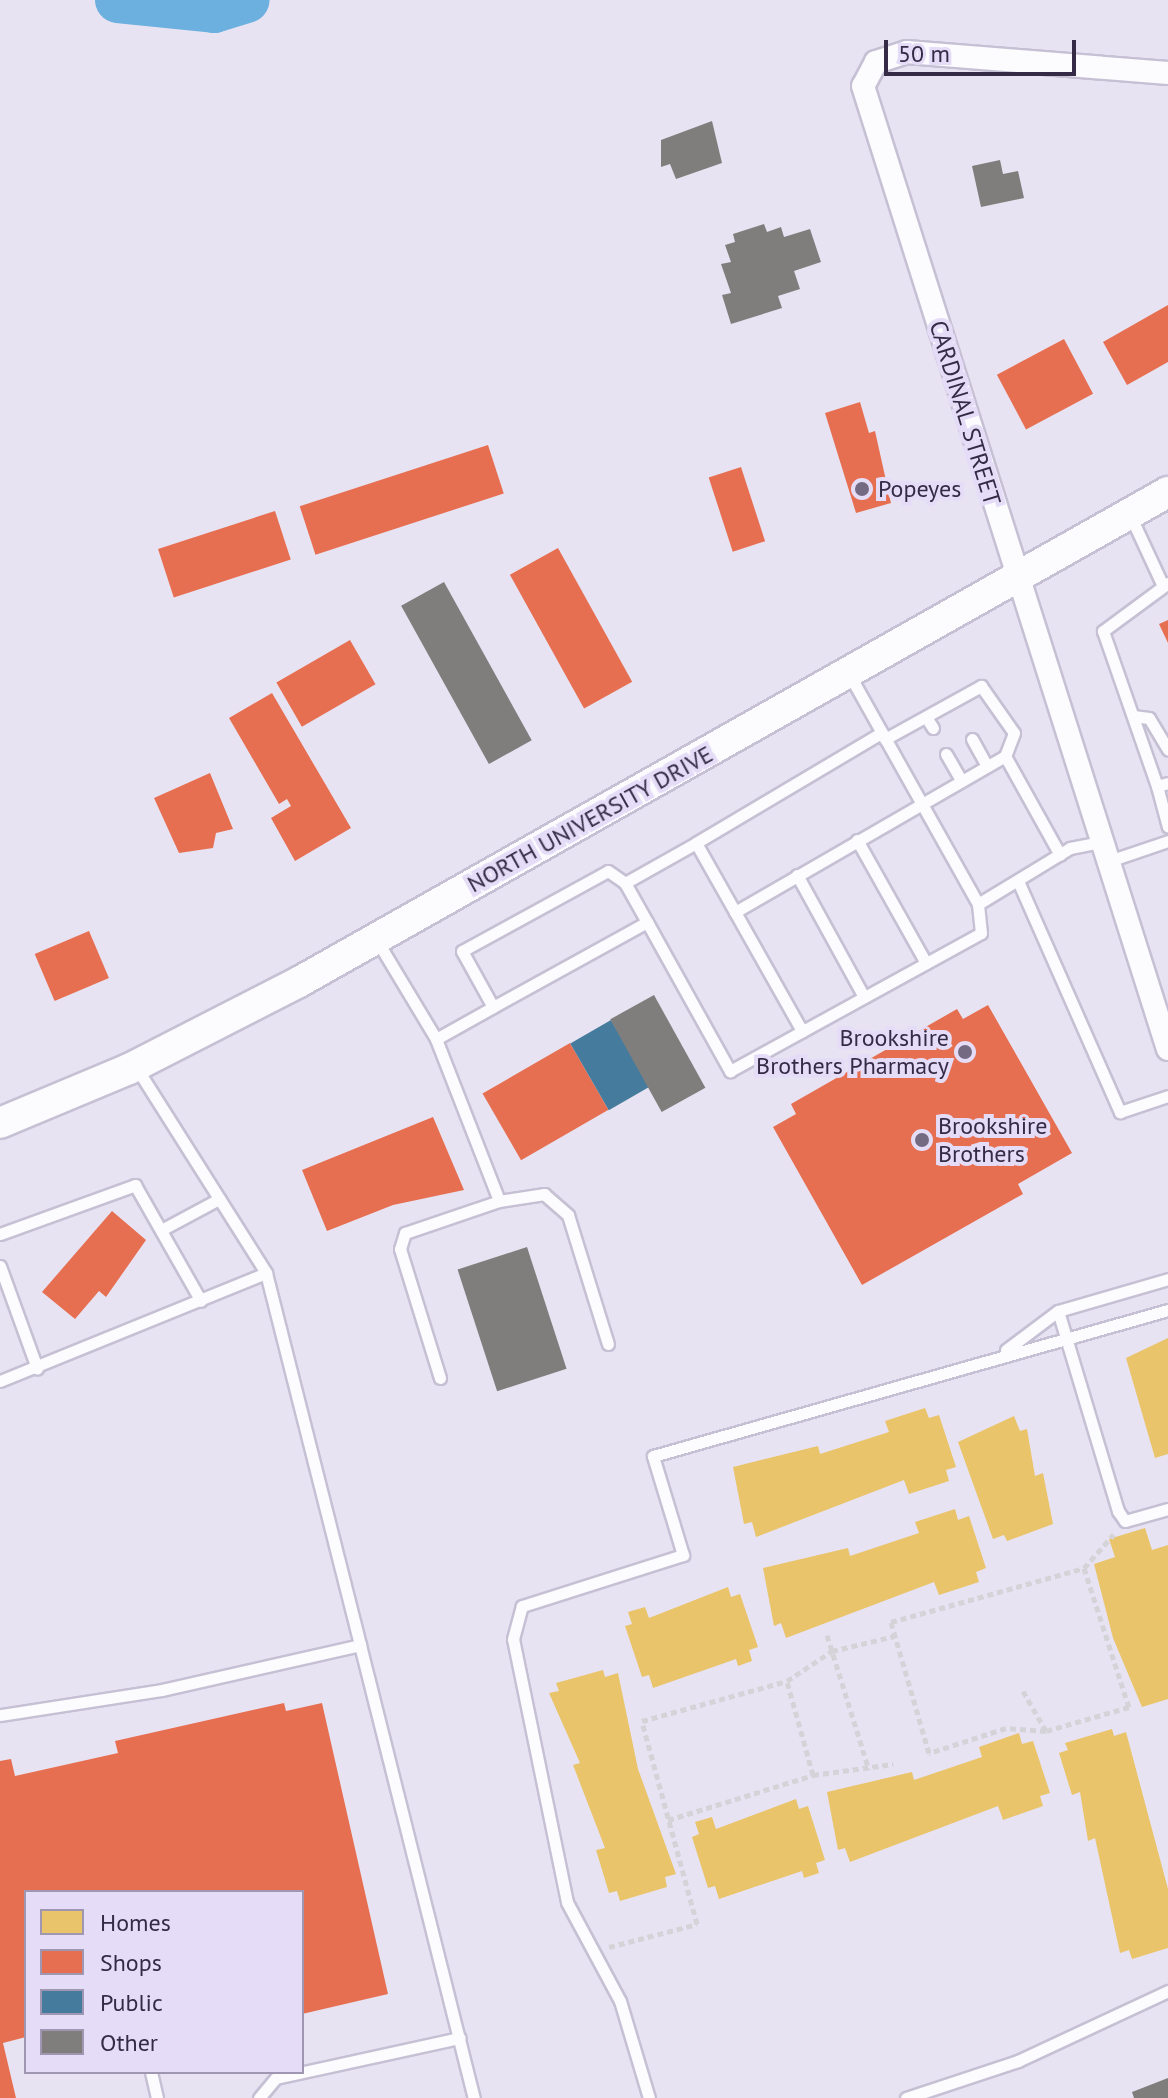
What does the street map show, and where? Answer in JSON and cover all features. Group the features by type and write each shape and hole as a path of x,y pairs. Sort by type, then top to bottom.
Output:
{"main road":[{"name":"NORTH UNIVERSITY DRIVE","path":"0,1123 135,1065 376,939 1168,492"}],"street":[{"name":"CARDINAL STREET","path":"1168,73 907,52 885,56 864,77 1017,579 1168,1049"}],"lane":[{"path":"1129,514 1165,583 1103,631 1133,716 1163,784 1168,827"},
{"path":"493,1007 462,951 608,871 625,883 730,1071 981,933 978,904 848,674"},
{"path":"625,883 883,736 955,707 981,686 996,698 1014,733 1005,756 920,802 735,912"},
{"path":"1133,716 1149,718 1168,750"},
{"path":"926,717 933,728"},
{"path":"972,739 987,766"},
{"path":"946,754 961,780"},
{"path":"1005,756 1060,855"},
{"path":"857,840 926,963"},
{"path":"978,904 1060,855 1168,841"},
{"path":"696,843 802,1031"},
{"path":"797,875 864,997"},
{"path":"1018,881 1120,1112 1168,1096"},
{"path":"436,1039 647,922"},
{"path":"376,939 436,1039 499,1201"},
{"path":"135,1065 266,1273 474,2098"},
{"path":"0,1234 135,1185 163,1229 201,1301"},
{"path":"440,1378 400,1249 405,1233 499,1201 544,1194 559,1200 608,1344"},
{"path":"163,1229 219,1199"},
{"path":"0,1266 37,1368"},
{"path":"0,1381 266,1273"},
{"path":"1002,1353 1058,1311 1168,1279"},
{"path":"649,2098 620,2001 567,1902 513,1639 516,1615 542,1594 683,1555 653,1456 1002,1353 1168,1310"},
{"path":"1058,1311 1125,1521 1168,1509"},
{"path":"0,1715 162,1690 360,1645"},
{"path":"906,2098 1018,2061 1168,1991"},
{"path":"304,2072 460,2038"},
{"path":"151,2074 157,2098"},
{"path":"259,2098 276,2078 294,2074"}],"path":[{"path":"1084,1568 1129,1707 1046,1731 1006,1728 929,1753 891,1622 1084,1568 1125,1521"},
{"path":"827,1635 869,1770"},
{"path":"599,1937 605,1948 697,1924 642,1721 787,1681 832,1651 895,1636"},
{"path":"787,1681 813,1775"},
{"path":"1023,1691 1046,1731"},
{"path":"668,1820 813,1775 869,1770 893,1764"}],"building: Homes":[{"path":"1168,1338 1168,1454 1155,1458 1126,1358"},
{"path":"925,1408 929,1418 939,1415 956,1467 946,1470 949,1481 909,1494 904,1480 756,1537 752,1522 744,1524 733,1467 818,1446 820,1454 889,1432 885,1421"},
{"path":"1014,1416 1020,1431 1027,1429 1035,1476 1043,1473 1053,1524 1007,1541 1004,1535 993,1539 958,1442"},
{"path":"955,1509 958,1520 969,1516 986,1568 976,1572 979,1582 939,1595 934,1582 786,1638 781,1623 774,1626 763,1568 848,1548 850,1556 919,1533 915,1522"},
{"path":"1145,1528 1152,1550 1168,1545 1168,1699 1142,1707 1113,1638 1094,1564 1115,1557 1109,1539"},
{"path":"728,1587 731,1597 740,1594 758,1647 749,1650 752,1661 738,1666 736,1659 653,1688 649,1675 642,1677 625,1626 632,1624 628,1612 645,1607 649,1618"},
{"path":"603,1670 605,1677 618,1673 638,1769 676,1874 665,1877 667,1887 620,1901 617,1891 609,1893 596,1850 605,1848 573,1765 580,1763 549,1693 559,1691 556,1683"},
{"path":"1112,1729 1114,1736 1126,1732 1168,1889 1168,1948 1132,1959 1129,1950 1120,1953 1095,1838 1088,1841 1080,1792 1072,1795 1059,1753 1068,1750 1065,1743"},
{"path":"1019,1733 1022,1744 1033,1741 1050,1793 1040,1796 1043,1806 1003,1820 998,1806 850,1862 845,1848 838,1850 827,1792 912,1772 914,1780 982,1757 979,1747"},
{"path":"796,1799 799,1809 808,1806 825,1860 816,1863 819,1873 804,1878 802,1871 719,1899 715,1886 708,1888 692,1837 699,1834 695,1822 712,1817 716,1829"}],"building: Shops":[{"path":"1168,305 1168,362 1127,385 1103,342"},
{"path":"1064,339 1093,394 1026,429 997,375"},
{"path":"860,402 869,433 875,431 891,503 856,513 825,413"},
{"path":"488,445 504,494 315,555 300,506"},
{"path":"741,467 765,541 733,552 709,478"},
{"path":"275,511 291,560 174,598 158,549"},
{"path":"558,548 632,682 584,708 510,575"},
{"path":"1168,620 1168,643 1159,624"},
{"path":"350,640 376,684 302,727 276,682"},
{"path":"272,693 351,828 295,861 271,818 291,806 287,799 279,804 229,718"},
{"path":"210,773 233,829 216,833 213,848 179,853 154,798"},
{"path":"89,931 109,978 55,1001 35,954"},
{"name":"Brookshire Brothers","path":"988,1005 1072,1153 1018,1184 1023,1194 862,1285 773,1127 796,1114 791,1104 957,1009 963,1019"},
{"path":"570,1043 608,1110 521,1160 483,1094"},
{"path":"433,1117 464,1190 393,1205 327,1231 302,1170"},
{"path":"112,1211 146,1240 106,1297 99,1291 75,1319 42,1292"},
{"path":"284,1703 286,1711 322,1703 388,1994 304,2014 304,1890 24,1890 24,2038 3,2043 16,2098 0,2098 0,1761 11,1759 15,1776 118,1753 115,1741"}],"building: Public":[{"path":"611,1020 650,1087 609,1110 570,1044"}],"building: Other":[{"path":"712,121 722,163 676,179 670,164 661,167 661,140"},
{"path":"1000,160 1003,174 1018,171 1024,198 981,207 972,166"},
{"path":"764,224 767,232 781,227 784,237 810,229 821,262 794,271 800,289 778,296 782,308 731,324 722,295 731,293 721,264 731,262 725,245 735,242 733,234"},
{"path":"444,582 532,740 489,764 401,606"},
{"path":"654,995 705,1088 662,1112 610,1019"},
{"path":"527,1247 567,1369 497,1391 458,1270"},
{"path":"1168,2078 1168,2098 1134,2098 1132,2092"}],"waterway":[{"path":"118,0 214,10 247,0"}],"place":[{"name":"Popeyes","path":"862,489"},
{"name":"Brookshire Brothers Pharmacy","path":"965,1052"},
{"name":"Brookshire Brothers","path":"922,1140"}]}
